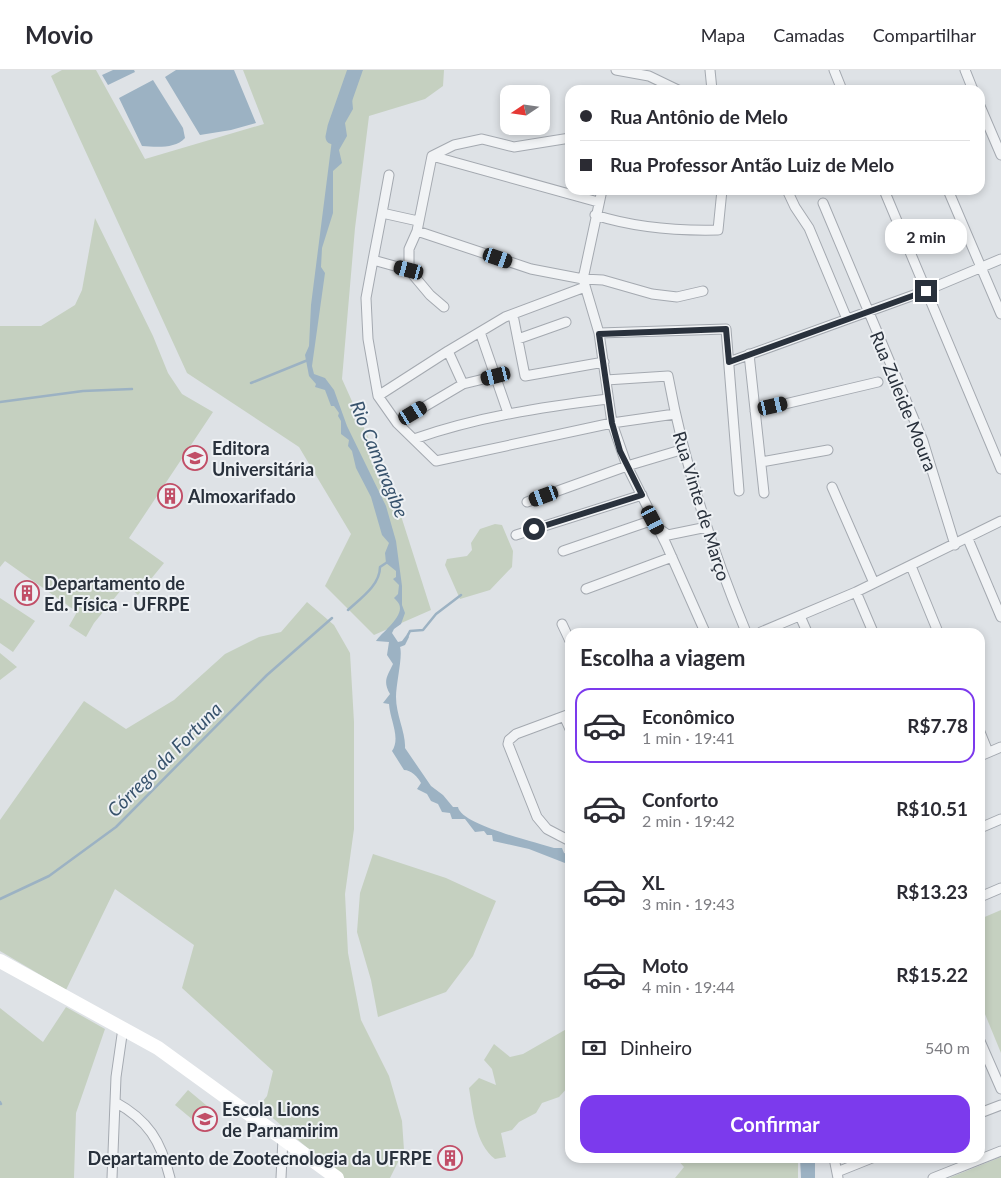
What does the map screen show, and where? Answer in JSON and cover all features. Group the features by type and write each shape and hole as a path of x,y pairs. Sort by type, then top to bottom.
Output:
{"main road":[{"path":"0,961 123,1028 188,1069 336,1178"}],"street":[{"path":"616,70 649,76 668,85"},
{"path":"708,85 710,70"},
{"path":"834,70 840,85"},
{"path":"965,70 971,85"},
{"path":"985,118 1001,155"},
{"path":"432,156 454,145 482,139 514,147 565,139"},
{"path":"432,156 565,193"},
{"path":"409,270 409,249 416,231 432,156"},
{"path":"389,176 366,298 368,339 378,396 397,423 436,461 612,423 675,414"},
{"path":"573,195 598,202"},
{"path":"600,195 595,215 584,283 599,334 612,423 627,466 672,557 702,628"},
{"path":"595,215 622,224 677,231 718,230 722,195"},
{"name":"Rua Zuleide Moura","path":"789,195 809,228 847,319"},
{"path":"886,195 1001,469"},
{"path":"950,195 1001,314"},
{"name":"Rua Zuleide Moura","path":"823,203 867,312 923,441 955,545"},
{"path":"382,213 418,221"},
{"path":"416,231 531,269 584,283"},
{"path":"373,260 409,270 430,295 444,306"},
{"path":"729,362 926,291 1001,260"},
{"path":"378,396 480,332 513,314 584,283 603,280 652,294 677,297 703,291"},
{"path":"513,314 526,376 604,362"},
{"path":"518,339 566,322"},
{"path":"599,334 726,329 739,491"},
{"path":"480,332 508,413"},
{"path":"448,351 463,384"},
{"path":"749,354 764,493"},
{"path":"397,423 463,384 496,376"},
{"name":"Rua Vinte de Março","path":"606,380 668,376 684,449 707,527 726,583 744,628"},
{"path":"755,411 878,382"},
{"path":"414,439 452,426 508,413 608,399"},
{"path":"527,502 627,466 684,449"},
{"path":"761,462 828,450"},
{"path":"832,487 874,583"},
{"path":"516,535 642,495"},
{"path":"653,520 668,535 707,527"},
{"path":"563,550 653,520"},
{"path":"771,628 856,592 968,539 1001,521"},
{"path":"968,539 1001,616"},
{"path":"586,589 672,557"},
{"path":"911,566 936,628"},
{"path":"856,592 872,628"},
{"path":"800,616 805,628"},
{"path":"562,624 565,630"},
{"path":"565,716 516,734 509,740 509,749 537,817 547,828 565,838"},
{"path":"985,754 1001,747"},
{"path":"985,826 1001,819"},
{"path":"985,895 1001,888"},
{"path":"112,1178 115,1102 123,1028"},
{"path":"985,1052 1001,1089"},
{"path":"115,1102 140,1118 149,1128 157,1142 170,1178"},
{"path":"985,1111 1001,1105"},
{"path":"282,1178 283,1139"},
{"path":"985,1157 1001,1151"},
{"path":"837,1175 862,1163"},
{"path":"933,1178 971,1163"}],"green space":[{"path":"62,70 96,70 145,159 264,124 243,70 444,70 443,86 425,99 369,116 355,228 342,379 395,497 431,610 374,635 325,586 351,534 299,447 187,373 51,76"},
{"path":"95,218 153,336 168,373 182,394 213,412 129,538 164,563 138,595 126,584 94,623 86,637 69,626 77,612 5,561 0,567 0,326 41,326 75,305 82,290"},
{"path":"495,524 502,525 513,551 512,567 490,590 460,599 445,565 447,559 467,556 472,550 471,543 480,529"},
{"path":"0,598 35,621 13,652 0,643"},
{"path":"307,602 334,625 350,653 354,722 354,829 345,894 348,953 361,1020 389,1076 402,1121 404,1150 390,1178 342,1178 259,1106 267,1096 273,1071 182,988 194,945 115,889 66,990 0,951 0,820 84,701 126,729 174,700 225,654 259,637 281,632"},
{"path":"0,653 17,667 0,680"},
{"path":"373,854 446,878 496,901 473,956 446,992 378,1017 371,980 357,932 360,893"},
{"path":"1001,910 1001,1053 985,1014 985,917"},
{"path":"66,1007 105,1029 76,1113 74,1178 0,1178 0,1008 43,1042"},
{"path":"565,1030 565,1090 559,1097 542,1103 536,1113 519,1122 512,1130 501,1133 506,1157 495,1159 488,1153 479,1136 469,1088 479,1078 496,1085 492,1069 484,1060 494,1044 510,1057 523,1054"},
{"path":"188,1090 212,1110 199,1125 175,1105"},
{"path":"1001,1157 1001,1178 949,1178"},
{"path":"680,1163 798,1163 798,1178 675,1178 684,1167"}],"water":[{"path":"113,70 134,70 135,72 108,85 102,75"},
{"path":"176,70 234,70 256,123 231,130 200,135 165,77"},
{"name":"Rio Camaragibe","path":"357,70 363,70 351,87 353,109 345,123 347,136 339,150 342,163 333,171 333,213 322,248 321,267 325,273 312,366 314,374 325,378 334,390 347,426 386,506 396,541 402,586 402,605 405,613 401,624 392,633 398,642 402,641 408,633 409,637 405,645 400,647 401,657 396,697 405,748 431,786 443,795 453,807 458,807 462,814 500,832 554,848 562,848 565,853 565,863 529,849 493,841 492,835 487,835 484,831 475,832 465,819 452,819 450,813 442,812 438,804 431,801 427,794 417,789 421,783 420,781 412,773 404,770 392,751 395,740 394,729 389,704 383,703 390,694 386,682 393,664 387,655 389,642 376,641 399,614 399,604 394,598 398,594 399,585 393,579 396,577 396,571 386,563 385,553 389,543 382,535 371,497 356,468 352,451 348,446 349,440 341,434 339,413 334,406 331,406 325,390 315,387 316,384 309,376 305,355 309,346 311,305 334,124 336,118 347,112 347,85 351,75"},
{"path":"153,80 183,128 185,138 171,146 142,146 119,98"},
{"path":"800,1163 815,1163 815,1178 801,1178"}],"waterway":[{"name":"Rio Camaragibe","path":"333,137 355,70"},
{"path":"251,383 308,360"},
{"path":"0,402 83,391 132,389"},
{"name":"Córrego da Fortuna","path":"348,610 369,591 377,580 380,567 389,561"},
{"path":"408,635 410,631 423,630 436,614 461,595"},
{"name":"Córrego da Fortuna","path":"0,899 49,876 116,827 267,675 332,618"}],"place":[{"name":"Editora Universitária","path":"195,458"},
{"name":"Almoxarifado","path":"170,496"},
{"name":"Departamento de Ed. Física - UFRPE","path":"27,593"},
{"name":"Escola Lions de Parnamirim","path":"205,1119"},
{"name":"Departamento de Zootecnologia da UFRPE","path":"450,1158"}],"route":[{"path":"534,529 642,495 620,451 612,423 599,334 726,329 729,362 926,291"}]}
